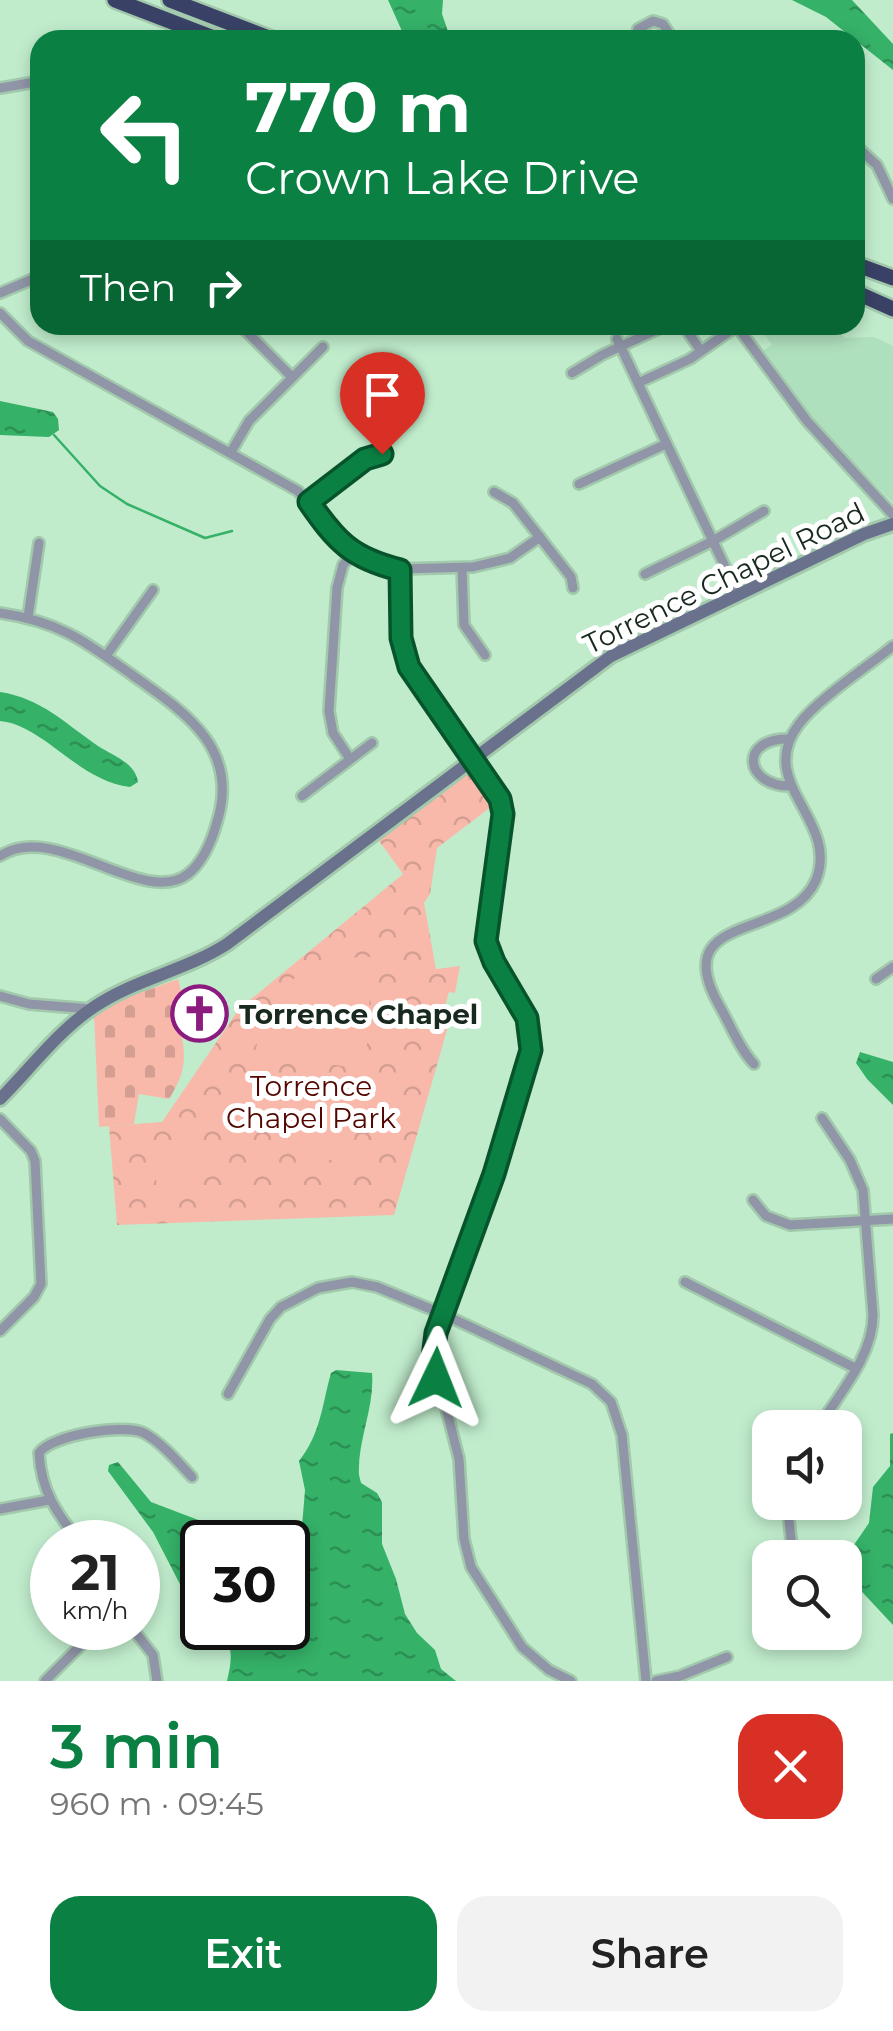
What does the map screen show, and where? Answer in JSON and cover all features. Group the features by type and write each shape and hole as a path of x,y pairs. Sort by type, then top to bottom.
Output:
{"highway":[{"path":"116,0 193,30"},
{"path":"170,0 248,30"},
{"path":"865,268 893,278"},
{"path":"865,292 893,299"},
{"path":"865,294 893,309"}],"street":[{"path":"638,30 653,21 663,24 666,30"},
{"path":"0,88 30,83"},
{"path":"865,155 877,166 893,199"},
{"path":"0,293 30,280"},
{"path":"0,312 28,340 49,354 298,491 333,535 353,553 372,562 400,570 462,568 501,562 540,537"},
{"path":"250,335 292,377"},
{"path":"572,373 619,343 641,335"},
{"path":"691,335 701,351"},
{"path":"638,383 678,366 724,335"},
{"path":"744,335 807,422 893,516"},
{"path":"619,343 738,594"},
{"path":"231,452 249,421 323,347"},
{"path":"578,484 666,444"},
{"path":"309,502 365,459 382,454"},
{"path":"494,492 514,503 571,577 573,588"},
{"path":"646,574 764,511"},
{"name":"Torrence Chapel Road","path":"0,1099 91,1008 227,944 611,656 893,524"},
{"path":"28,617 39,543"},
{"path":"350,760 333,734 330,711 337,588 343,565 353,553"},
{"path":"462,568 464,625 485,655"},
{"path":"400,570 401,638 409,667 498,795 503,814 486,941 527,1018 531,1043 494,1174 443,1314 433,1358 459,1459 465,1551 471,1567 522,1647 548,1670 571,1681"},
{"path":"106,656 152,590"},
{"path":"0,613 58,626 188,716 207,739 220,767 222,797 211,840 190,873 164,883 38,846 18,848 0,856"},
{"path":"754,1064 712,993 705,971 709,954 723,935 795,908 817,878 818,835 789,786 789,739 802,720 893,646"},
{"path":"789,739 767,742 756,748 752,756 754,766 771,786 789,786"},
{"path":"302,796 372,743"},
{"path":"876,979 893,968"},
{"path":"0,996 30,1004 91,1008"},
{"path":"822,1118 856,1170 865,1199 873,1325 868,1344 829,1410"},
{"path":"0,1119 35,1160 42,1272 38,1292 0,1331"},
{"path":"752,1200 766,1216 790,1225 893,1219"},
{"path":"685,1282 855,1368"},
{"path":"228,1394 270,1318 302,1294 334,1284 360,1283 443,1314 575,1374 602,1391 618,1417 626,1458 646,1681"},
{"path":"63,1520 48,1500 38,1453 49,1442 78,1435 139,1431 192,1476"},
{"path":"0,1509 48,1500"},
{"path":"44,1681 76,1650"},
{"path":"149,1650 157,1681"},
{"path":"656,1681 680,1676 726,1657"}],"shaded area":[{"path":"765,335 874,337 893,346 893,503 822,430 762,351 772,345"}],"green space":[{"name":"Torrence Chapel Park","path":"474,758 500,800 437,848 430,894 424,903 436,969 460,966 455,993 449,992 443,1013 451,1016 394,1215 117,1225 109,1126 162,1122 239,1009 403,874 374,834"},
{"path":"372,957 366,1062 355,1068 255,1052 265,1013 297,975 332,958"},
{"path":"178,979 189,1021 180,1025 184,1064 175,1089 169,1099 139,1094 134,1124 99,1127 94,1015 126,998"},
{"path":"286,1087 357,1088 362,1094 350,1165 320,1156 301,1140 290,1118"},
{"path":"195,1151 198,1186 157,1190 154,1154"}],"water":[{"path":"388,0 443,0 442,14 448,30 402,30"},
{"path":"792,0 852,0 893,44 893,70 865,48 865,30 842,30"},
{"path":"0,401 53,412 59,430 49,437 0,435"},
{"path":"0,692 28,700 52,713 128,764 138,782 130,787 111,783 32,732 0,721"},
{"path":"860,1052 893,1062 893,1105 856,1063"},
{"path":"331,1373 372,1373 359,1462 361,1483 377,1493 382,1502 382,1544 405,1614 435,1650 441,1669 456,1681 227,1681 230,1650 310,1650 310,1520 302,1520 305,1490 299,1461 316,1429"},
{"path":"893,1433 893,1625 862,1592 862,1540 857,1540 869,1523 873,1487 890,1466"},
{"path":"118,1462 151,1502 198,1520 180,1520 180,1584 160,1546 160,1520 144,1520 108,1471 109,1465"}],"waterway":[{"path":"54,435 100,486 127,504 205,538 232,531"}],"place":[{"name":"Torrence Chapel","path":"200,1014"}],"route":[{"path":"382,454 365,459 309,502 333,535 353,553 400,570 399,618 409,667 500,799 503,814 486,941 527,1018 531,1043 494,1174 436,1333 436,1378"}]}
